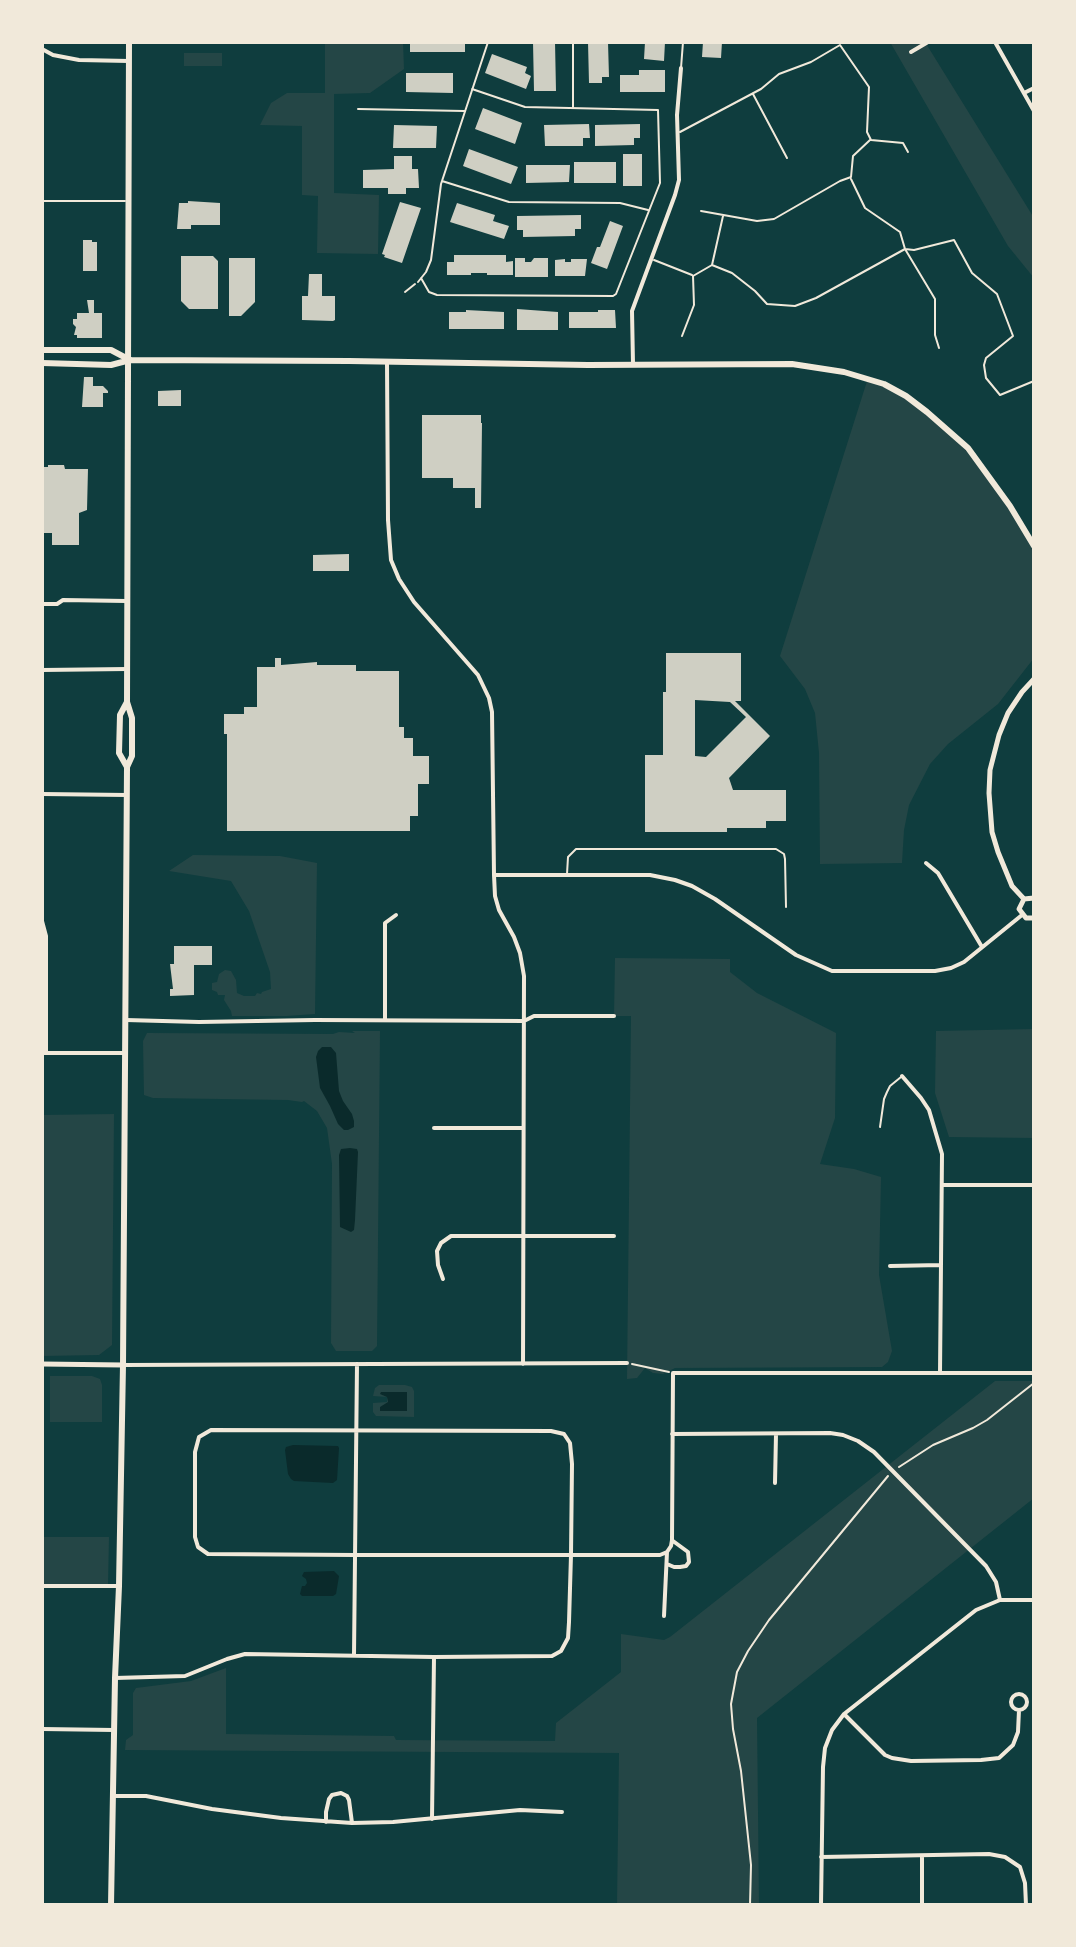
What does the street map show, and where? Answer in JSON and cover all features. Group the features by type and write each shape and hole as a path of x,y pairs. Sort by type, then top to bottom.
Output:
{"main road":[{"path":"111,1905 123,1365 127,767 132,756 132,718 127,702 129,42"},
{"path":"42,350 111,350 130,360"},
{"path":"42,363 111,365 130,360 792,364 844,372 884,384 927,412 968,448 1010,506 1034,546"},
{"path":"127,702 120,715 119,753 127,767"}],"street":[{"path":"911,52 928,42"},
{"path":"995,42 1034,111"},
{"path":"42,49 53,55 79,60 129,61"},
{"path":"633,364 632,311 679,180 677,105 681,68"},
{"path":"1024,93 1034,88"},
{"path":"387,362 391,560 404,589 478,675 489,698 494,875 498,906 514,937 524,976 523,1364"},
{"path":"42,604 57,604 63,600 128,601"},
{"path":"42,670 127,669"},
{"path":"1024,899 1012,886 998,852 992,832 989,793 992,761 999,735 1008,713 1034,679"},
{"path":"42,794 127,795"},
{"path":"926,863 938,873 982,947"},
{"path":"494,875 650,875 680,882 715,899 796,955 832,971 935,971 951,968 964,962 1022,915"},
{"path":"1022,915 1019,905 1024,899 1034,898"},
{"path":"385,1020 385,923 396,915"},
{"path":"1022,915 1034,918"},
{"path":"42,921 46,936 44,1053 125,1053"},
{"path":"126,1020 524,1021 534,1016 614,1016"},
{"path":"902,1076 929,1110 942,1154 940,1373"},
{"path":"434,1128 522,1128"},
{"path":"942,1185 1034,1185"},
{"path":"443,1279 437,1251 447,1238 614,1236"},
{"path":"890,1266 941,1265"},
{"path":"42,1364 627,1363"},
{"path":"354,1655 357,1364"},
{"path":"664,1616 667,1552 672,1540 673,1373 1034,1373"},
{"path":"115,1678 185,1676 245,1654 552,1656 559,1654 563,1647 569,1630 571,1555 572,1464 570,1443 560,1432 211,1430 199,1437 195,1452 195,1531 198,1547 208,1554 355,1555 571,1555 660,1555 667,1552"},
{"path":"672,1434 830,1433 843,1435 867,1446 990,1570 1000,1600"},
{"path":"775,1483 776,1434"},
{"path":"667,1564 680,1567 689,1562 688,1552 672,1540"},
{"path":"42,1586 119,1586"},
{"path":"821,1905 823,1758 832,1730 844,1714 963,1619 1000,1600 1034,1600"},
{"path":"432,1819 434,1657"},
{"path":"844,1714 885,1755 892,1758 911,1761 981,1760 999,1758 1009,1751 1018,1732 1019,1710"},
{"path":"42,1729 114,1730"},
{"path":"326,1822 329,1799 341,1793 349,1800 352,1823"},
{"path":"113,1796 146,1796 212,1809 352,1823 520,1810 562,1812"},
{"path":"821,1857 989,1854 1005,1857 1020,1867 1025,1883 1026,1905"},
{"path":"922,1856 922,1903"}],"lane":[{"path":"405,292 421,278 431,260 442,181 488,42"},
{"path":"572,109 573,42"},
{"path":"681,68 683,42"},
{"path":"679,132 761,89 779,74 811,62 840,45 869,87 867,132 871,140"},
{"path":"421,278 429,292 437,295 613,296 660,183 658,110 525,107 472,89"},
{"path":"753,93 787,158"},
{"path":"358,109 465,111"},
{"path":"908,152 903,143 871,140 853,156 851,177 865,208 900,232 905,249 935,299 935,335 939,348"},
{"path":"701,211 757,221 774,219 851,177"},
{"path":"442,181 509,202 620,203 649,210"},
{"path":"42,201 129,201"},
{"path":"693,276 712,265 723,215"},
{"path":"712,265 732,273 767,304 795,306 816,298 905,249 914,250 954,240 972,273 997,294 1013,336 986,358 986,378 1000,395 1034,381"},
{"path":"651,259 693,276"},
{"path":"682,336 694,305 693,276"},
{"path":"567,875 568,857 576,849 776,849 784,854 785,859 786,907"},
{"path":"880,1127 887,1092 902,1076"}],"path":[{"path":"627,1363 673,1373"},
{"path":"750,1905 751,1865 731,1704 737,1672 748,1651 769,1620 893,1471 933,1445 987,1420 1034,1383"}],"shaded area":[{"path":"325,42 403,42 404,69 370,93 334,94 334,193 379,195 378,254 317,253 318,196 302,195 302,126 260,125 271,103 287,93 325,93"},
{"path":"890,42 925,42 1034,218 1034,278 1008,246"},
{"path":"184,53 222,53 222,66 184,66"},
{"path":"868,378 906,396 968,448 1034,546 1034,658 998,704 948,744 930,764 909,805 902,863 820,864 819,753 815,713 805,689 780,656"},
{"path":"193,855 280,856 317,863 315,1014 232,1016 224,1000 225,995 218,995 212,990 212,983 217,982 219,974 225,970 231,971 236,980 237,993 255,996 271,989 270,972 249,911 231,881 169,871"},
{"path":"615,958 730,959 730,972 757,993 836,1033 835,1118 820,1164 881,1177 879,1275 892,1351 888,1362 882,1367 675,1368 663,1374 645,1368 637,1378 627,1379 631,1016 614,1016"},
{"path":"1034,1029 1034,1138 949,1137 935,1093 936,1031"},
{"path":"352,1031 380,1031 377,1346 372,1351 336,1351 331,1343 332,1164 327,1128 317,1111 304,1101 153,1098 144,1095 143,1041 147,1033 355,1033"},
{"path":"322,1047 331,1047 336,1053 339,1091 354,1121 354,1127 348,1130 338,1124 320,1088 316,1057"},
{"path":"114,1114 112,1345 99,1355 42,1356 42,1115"},
{"path":"350,1148 358,1152 355,1220 351,1232 340,1227 339,1155 341,1149"},
{"path":"50,1376 92,1376 100,1379 102,1422 50,1422"},
{"path":"995,1381 1034,1381 1034,1498 757,1718 759,1905 617,1905 619,1753 125,1750 126,1740 133,1735 133,1693 136,1688 191,1681 226,1668 226,1734 555,1741 556,1723 621,1672 621,1634 664,1640 670,1637"},
{"path":"379,1385 412,1387 414,1417 376,1416 373,1403 387,1402 387,1397 373,1396"},
{"path":"381,1392 407,1392 407,1411 380,1411 380,1407 388,1402"},
{"path":"293,1445 338,1446 337,1480 333,1483 291,1479 285,1450"},
{"path":"42,1537 109,1537 108,1586 42,1586"},
{"path":"334,1571 339,1576 336,1594 300,1594 302,1586 307,1583 302,1576 304,1572"}],"building":[{"path":"410,42 465,42 465,52 410,52"},
{"path":"533,42 555,42 556,91 534,91"},
{"path":"588,42 608,42 609,77 602,77 602,83 589,83"},
{"path":"645,42 665,42 664,61 644,59"},
{"path":"703,42 722,42 721,58 702,57"},
{"path":"492,54 527,67 525,73 531,76 526,89 485,73"},
{"path":"639,70 665,70 665,92 620,92 620,75 639,75"},
{"path":"406,73 453,73 453,93 406,92"},
{"path":"483,108 522,123 515,144 475,129"},
{"path":"589,124 590,138 583,138 583,146 545,146 544,125"},
{"path":"640,124 640,138 634,138 634,145 595,146 595,125"},
{"path":"394,125 437,126 436,148 393,148"},
{"path":"469,149 518,167 511,184 463,166"},
{"path":"623,154 642,154 642,186 623,186"},
{"path":"394,156 412,156 412,169 418,169 419,188 406,188 406,194 388,194 388,188 363,188 363,170 394,169"},
{"path":"574,162 616,162 616,183 574,183"},
{"path":"526,165 570,165 569,182 526,183"},
{"path":"400,202 421,208 402,263 382,254"},
{"path":"179,203 220,203 220,225 191,225 191,229 177,229"},
{"path":"457,203 495,215 493,221 509,226 504,239 450,222"},
{"path":"581,215 581,229 575,229 575,236 523,237 523,230 517,230 517,216"},
{"path":"610,221 623,226 607,269 591,263"},
{"path":"83,240 97,242 97,271 83,271"},
{"path":"454,255 506,255 506,262 513,261 513,275 447,275 447,262 454,262"},
{"path":"181,256 213,256 218,261 218,309 189,309 181,301"},
{"path":"229,258 255,258 255,302 241,316 229,316"},
{"path":"515,258 525,258 525,262 531,262 534,258 548,258 548,277 515,277"},
{"path":"565,259 565,262 571,262 571,259 587,259 585,276 555,276 555,260"},
{"path":"309,274 322,274 322,296 335,296 335,320 302,320 302,296 308,296"},
{"path":"87,300 94,300 94,313 102,313 102,338 77,338 74,335 76,327 73,319 77,319 77,313 89,313"},
{"path":"517,309 558,312 558,330 517,330"},
{"path":"615,310 616,328 569,328 569,312"},
{"path":"449,312 504,312 504,329 449,329"},
{"path":"84,377 93,377 93,386 103,386 108,391 103,393 103,407 82,407"},
{"path":"181,390 181,406 158,406 158,391"},
{"path":"422,415 481,415 481,508 475,508 475,488 453,488 453,478 422,478"},
{"path":"42,467 88,469 87,510 79,513 79,545 52,545 52,533 42,533"},
{"path":"349,554 349,571 313,571 313,555"},
{"path":"666,653 741,653 741,701 735,701 770,736 729,778 733,790 786,790 786,821 766,821 766,828 727,828 727,832 645,832 645,755 663,755 663,692 666,692","holes":["695,700 730,702 746,717 706,757 695,756"]},
{"path":"275,658 281,658 281,665 317,662 317,665 356,665 356,671 399,671 399,727 404,727 404,738 413,738 413,756 429,756 429,784 418,784 418,816 410,816 410,831 227,831 227,734 224,734 224,714 244,714 244,707 257,707 257,667 275,667"},
{"path":"174,946 212,946 212,965 194,965 194,995 170,996 170,989 173,989 170,964 174,964"}]}
